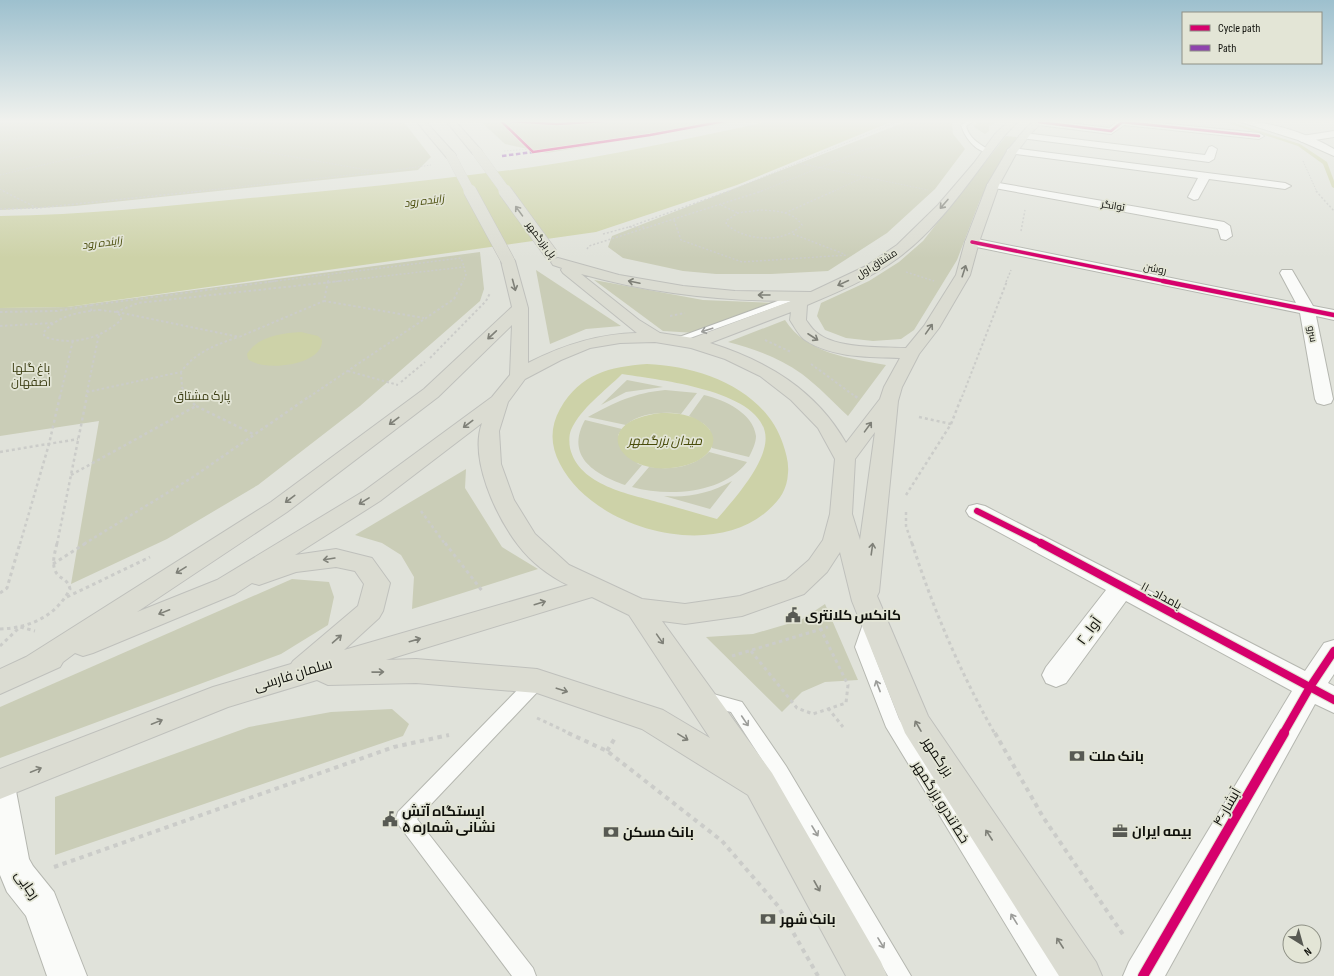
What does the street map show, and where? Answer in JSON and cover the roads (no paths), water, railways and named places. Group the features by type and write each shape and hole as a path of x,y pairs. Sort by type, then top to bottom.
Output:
{"main road":[{"path":"457,167 508,261 520,308 519,375"},
{"name":"پل بزرگمهر","path":"488,167 554,258 633,322 655,337"},
{"name":"مشتاق اول","path":"694,343 809,299 869,271 902,248 929,221 975,167"},
{"path":"868,610 889,400 893,387 911,353 931,328 963,275 972,242 993,185 1004,167"},
{"path":"554,258 587,272 646,285 725,295 809,299 798,320 810,336 834,347 861,352 911,353"},
{"path":"37,664 279,508 431,393 520,308"},
{"path":"226,587 372,496 499,400 519,375 555,356 586,344 620,338 655,337 694,343 731,355 766,372 793,392 826,425 845,459 842,514 835,541 818,566 795,587 742,606 685,614 638,608 560,571 527,540 503,500 490,464 489,431 499,400"},
{"path":"845,459 889,400"},
{"name":"بزرگمهر","path":"842,514 868,610 916,724 1082,976"},
{"path":"0,682 37,664 226,587 301,563 336,558 362,564 377,583 370,611 297,674"},
{"name":"سلمان فارسی","path":"0,784 223,696 503,615 593,586"},
{"path":"638,608 760,784 867,976"},
{"path":"297,674 416,671 537,682 652,719 760,784"}],"street":[{"path":"1113,167 1285,186"},
{"path":"1194,197 1205,176"},
{"name":"توانگر","path":"993,185 1224,226 1226,236"},
{"name":"روشن","path":"972,242 1334,315"},
{"name":"سرو","path":"1287,273 1307,309 1324,399"},
{"name":"۱۱ _بامداد","path":"977,511 1322,693"},
{"name":"۲_ آوا","path":"1056,675 1122,587"},
{"name":"۴-آبشار","path":"1145,973 1322,693 1334,651"},
{"name":"رجایی","path":"0,791 10,869 42,905 67,976"}],"lane":[{"path":"676,340 794,298 809,299"},
{"name":"خط تندرو بزرگمهر","path":"868,610 863,647 892,722 1049,976"},
{"path":"525,976 405,818 537,682"},
{"path":"701,698 736,707 780,772 900,976"}],"water":[{"name":"زاینده رود","path":"533,167 782,167 737,185 596,232 67,307 0,308 0,216 62,214 156,207 356,188"},
{"path":"301,332 318,336 322,340 320,349 313,356 303,361 278,366 256,363 248,359 247,354 257,343 264,339 286,333"},
{"path":"647,364 667,366 709,376 728,384 746,395 762,409 774,425 783,444 788,466 784,490 770,509 741,527 713,534 683,535 653,530 624,520 598,505 576,486 560,464 554,450 552,436 553,429 560,409 577,387 587,380 608,370","holes":["622,374 687,385 736,401 754,414 764,429 764,449 761,458 751,477 717,519 621,492 595,480 575,461 569,441 571,430 575,422 587,407"]},
{"name":"میدان بزرگمهر","path":"661,413 689,416 704,424 711,431 713,438 713,445 710,451 691,464 662,468 643,465 629,458 620,448 618,438 623,427 637,418"}],"waterway":[{"path":"1326,167 1334,187"}],"place":[{"name":"کانکس کلانتری","path":"793,615"},
{"name":"بانک ملت","path":"1077,756"},
{"name":"ایستگاه آتش نشانی شماره ۵","path":"390,819"},
{"name":"بیمه ایران","path":"1120,831"},
{"name":"بانک مسکن","path":"611,832"},
{"name":"بانک شهر","path":"768,919"}],"park label":[{"name":"باغ گلها اصفهان","path":"31,375"},
{"name":"پارک مشتاق","path":"202,396"}]}
